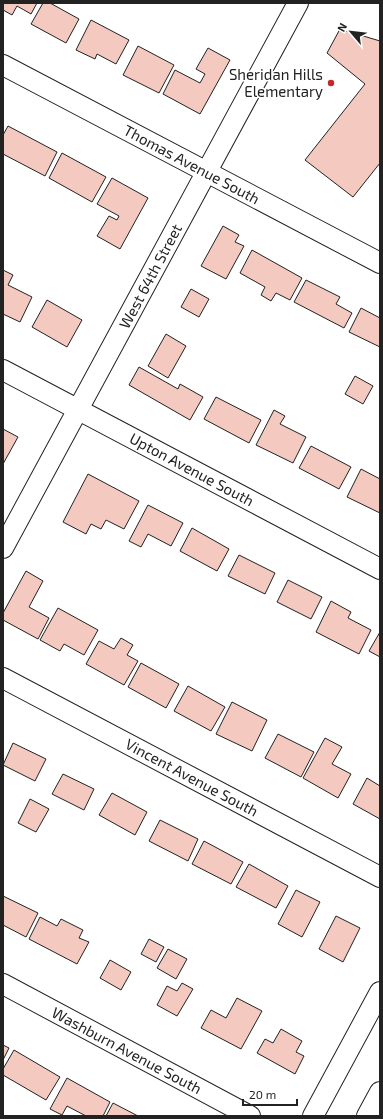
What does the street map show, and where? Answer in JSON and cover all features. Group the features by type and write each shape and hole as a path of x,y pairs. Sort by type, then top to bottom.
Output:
{"street":[{"name":"West 64th Street","path":"3,548 298,3"},
{"name":"Thomas Avenue South","path":"3,65 380,264"},
{"name":"Upton Avenue South","path":"3,370 380,568"},
{"name":"Vincent Avenue South","path":"3,678 380,877"},
{"name":"Washburn Avenue South","path":"3,984 250,1116"},
{"path":"313,1116 380,992"},
{"path":"367,1116 380,1092"}],"building":[{"path":"3,3 37,3 31,14 17,6 12,15 3,10"},
{"path":"43,3 50,3 79,19 66,43 31,24"},
{"path":"91,20 129,40 116,64 97,54 95,59 76,50"},
{"path":"340,29 380,41 380,163 353,197 305,160 365,84 327,53"},
{"path":"138,46 174,65 159,93 123,75"},
{"path":"208,48 230,60 200,114 163,94 175,70 200,83 205,74 196,69"},
{"path":"8,126 57,152 45,176 3,154 3,135"},
{"path":"62,153 106,177 92,202 49,178"},
{"path":"112,178 148,198 120,249 97,236 109,216 117,220 119,216 97,204"},
{"path":"223,226 239,235 235,242 244,246 226,279 201,266"},
{"path":"252,250 302,278 290,300 276,293 271,301 261,295 265,287 240,273"},
{"path":"3,270 13,275 8,285 32,297 20,322 3,314"},
{"path":"306,280 340,297 336,304 352,313 344,328 294,302"},
{"path":"191,289 209,299 199,317 181,307"},
{"path":"47,300 82,320 67,347 32,327"},
{"path":"361,308 380,318 380,347 349,332"},
{"path":"166,334 186,346 168,378 148,366"},
{"path":"139,367 178,389 180,384 203,397 190,420 129,385"},
{"path":"355,376 373,386 363,404 345,394"},
{"path":"216,397 261,420 249,443 204,419"},
{"path":"274,410 285,416 280,424 306,437 293,463 256,445"},
{"path":"3,429 18,437 3,464"},
{"path":"311,446 351,467 339,489 299,468"},
{"path":"361,469 380,479 380,513 347,497"},
{"path":"88,474 139,501 124,529 106,520 101,529 91,524 86,534 63,522"},
{"path":"148,505 183,523 171,546 148,534 141,547 129,541"},
{"path":"192,528 229,549 217,571 180,551"},
{"path":"239,555 275,573 265,594 228,576"},
{"path":"26,571 43,581 29,607 49,618 38,639 3,620 3,613"},
{"path":"288,580 322,597 311,619 277,602"},
{"path":"331,601 351,612 348,618 371,630 359,654 316,632"},
{"path":"58,608 98,630 84,655 64,644 60,651 40,640"},
{"path":"380,632 380,657 369,651"},
{"path":"121,638 133,645 127,655 138,661 124,685 86,664 99,641 114,649"},
{"path":"141,663 179,684 166,708 128,687"},
{"path":"188,686 225,707 211,731 174,711"},
{"path":"232,702 267,720 252,751 216,734"},
{"path":"278,734 314,752 301,777 265,758"},
{"path":"325,738 342,747 332,764 351,774 338,798 303,778"},
{"path":"13,743 46,759 35,781 3,765"},
{"path":"63,774 94,789 84,810 52,794"},
{"path":"367,778 380,786 380,819 353,804"},
{"path":"112,793 147,812 135,835 99,815"},
{"path":"30,799 49,809 36,832 18,823"},
{"path":"160,820 198,839 188,861 149,841"},
{"path":"204,841 243,862 231,884 192,864"},
{"path":"249,864 288,886 276,908 236,887"},
{"path":"296,890 320,902 302,937 278,924"},
{"path":"3,896 38,913 26,937 3,925"},
{"path":"336,916 360,928 343,962 319,949"},
{"path":"40,917 57,926 61,919 83,930 79,938 89,942 77,964 29,939"},
{"path":"149,939 164,947 156,962 141,954"},
{"path":"168,949 187,959 176,979 157,968"},
{"path":"110,960 131,972 121,990 100,978"},
{"path":"182,983 193,989 177,1016 157,1005 167,986 177,991"},
{"path":"237,998 262,1011 241,1049 201,1028 211,1010 226,1018"},
{"path":"281,1029 302,1041 296,1052 304,1056 295,1074 257,1053 265,1039 273,1043"},
{"path":"3,1045 9,1048 3,1060"},
{"path":"14,1050 60,1077 46,1100 3,1075 3,1069"},
{"path":"67,1078 110,1102 103,1116 86,1116 67,1106 62,1115 50,1109"},
{"path":"113,1103 138,1116 106,1116"}],"place":[{"name":"Sheridan Hills Elementary","path":"331,83"}]}
